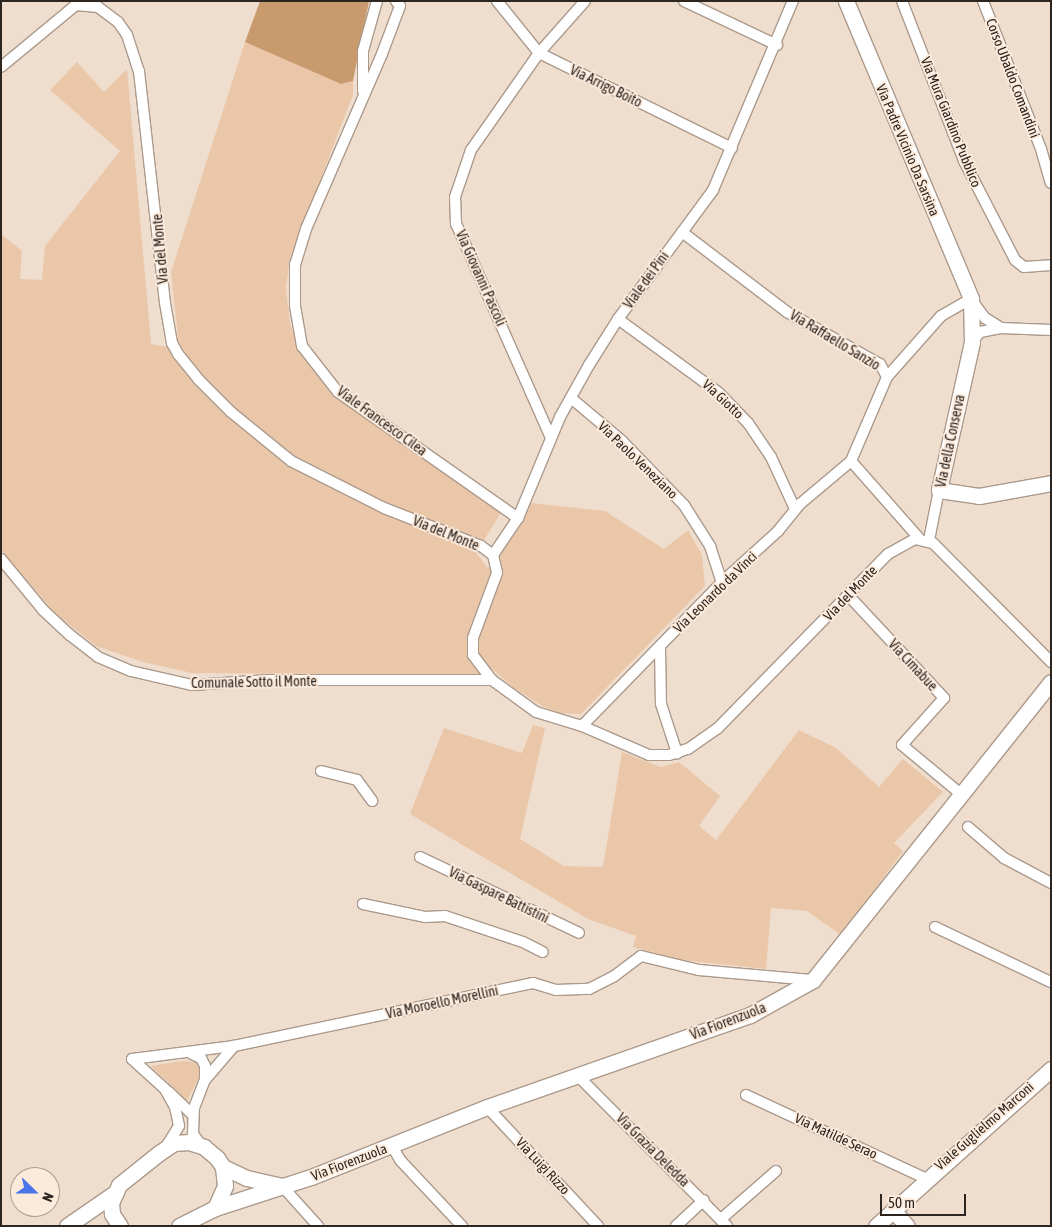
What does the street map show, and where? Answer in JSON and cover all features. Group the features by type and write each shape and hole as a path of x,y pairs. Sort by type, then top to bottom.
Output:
{"street":[{"name":"Viale Francesco Cilea","path":"363,94 363,51 376,1"},
{"name":"Viale Francesco Cilea","path":"396,1 400,6 306,229 295,264 295,306 302,346 338,392 518,518"},
{"name":"Via Arrigo Boito","path":"497,1 539,53 732,148"},
{"name":"Via Giovanni Pascoli","path":"551,438 456,224 455,197 471,150 539,53 585,1"},
{"path":"684,1 777,45"},
{"name":"Viale dei Pini","path":"492,555 518,518 551,438 571,398 618,319 713,190 777,45 793,1"},
{"name":"Via Padre Vicinio Da Sarsina","path":"846,1 971,299 985,318 1001,328"},
{"name":"Via Mura Giardino Pubblico","path":"902,1 964,161 1015,260 1024,266 1051,264"},
{"name":"Corso Ubaldo Comandini","path":"983,1 1041,148 1051,183"},
{"name":"Via del Monte","path":"1,67 76,5 98,7 118,22 127,35 139,71 168,324 172,343 184,363 231,412 291,460 384,508 481,546 492,555 497,573 471,647 476,662 492,680 536,712 582,726 649,755 677,753 717,729 888,554 910,540 924,539"},
{"name":"Via Raffaello Sanzio","path":"682,232 787,312 880,364 887,378 851,461"},
{"path":"887,378 941,316 971,299"},
{"name":"Via Padre Vicinio Da Sarsina","path":"971,299 972,342"},
{"name":"Via Giotto","path":"618,319 719,393 748,423 772,457 795,509"},
{"path":"972,342 980,332 1001,328 1051,330"},
{"name":"Via della Conserva","path":"924,539 940,490 972,342"},
{"name":"Via Paolo Veneziano","path":"571,398 622,441 684,505 710,546 722,582"},
{"path":"851,461 924,539 1051,662"},
{"name":"Via Leonardo da Vinci","path":"582,726 660,648 722,582 778,531 795,509 851,461"},
{"path":"940,490 979,496 1051,483"},
{"name":"Comunale Sotto il Monte","path":"1,559 42,610 70,635 98,657 130,671 192,685 270,680 492,680"},
{"name":"Via Cimabue","path":"848,595 944,698 902,745 962,795"},
{"path":"660,648 660,704 677,753"},
{"name":"Via Fiorenzuola","path":"179,1226 215,1208 392,1146 487,1107 750,1015 813,980 1051,682"},
{"path":"321,771 357,780 372,801"},
{"path":"968,827 1004,858 1051,883"},
{"name":"Via Gaspare Battistini","path":"420,856 579,933"},
{"path":"364,904 425,917 445,916 523,942 543,952"},
{"path":"935,927 1051,982"},
{"name":"Via Moroello Morellini","path":"165,1089 132,1059 192,1054 533,983 556,990 589,989 613,977 641,956 699,970 813,980"},
{"path":"234,1046 205,1080 192,1114 193,1134 222,1167 247,1178 282,1186 318,1226"},
{"path":"192,1054 201,1058 205,1066 205,1080"},
{"name":"Viale Guglielmo Marconi","path":"876,1226 925,1178 1051,1070"},
{"name":"Via Grazia Deledda","path":"577,1075 704,1200 724,1223"},
{"path":"165,1089 192,1114"},
{"path":"67,1226 112,1195 119,1185 175,1137 179,1126 178,1116 165,1089"},
{"name":"Via Matilde Serao","path":"746,1095 925,1178"},
{"name":"Via Luigi Rizzo","path":"487,1107 598,1226"},
{"path":"159,1152 174,1143 189,1142 204,1147"},
{"path":"392,1146 400,1160 462,1226"},
{"path":"215,1208 225,1186 222,1167"},
{"path":"724,1223 776,1171"},
{"path":"112,1195 112,1214 120,1226"},
{"path":"676,1226 704,1200"},
{"path":"893,1210 907,1226"}],"shaded area":[{"path":"260,1 369,1 353,81 341,84 245,42"},
{"path":"245,42 341,84 353,81 353,95 290,258 286,288 290,323 301,354 336,395 502,511 476,553 488,568 523,521 531,503 605,511 664,549 688,530 702,555 705,586 581,714 559,713 542,706 513,687 491,668 480,675 192,673 143,662 96,646 55,613 1,550 1,234 22,251 20,279 42,280 45,246 120,151 50,90 77,62 104,92 127,69 151,344 167,347 178,337 171,272"},
{"path":"533,725 545,728 520,839 564,866 603,867 622,752 661,767 679,762 720,796 699,826 716,840 799,730 836,748 879,787 903,759 943,792 894,843 903,851 841,935 807,911 771,908 766,969 682,960 633,947 636,936 588,919 410,814 444,728 522,753"},
{"path":"182,1061 198,1062 202,1071 187,1101 151,1066"}]}
